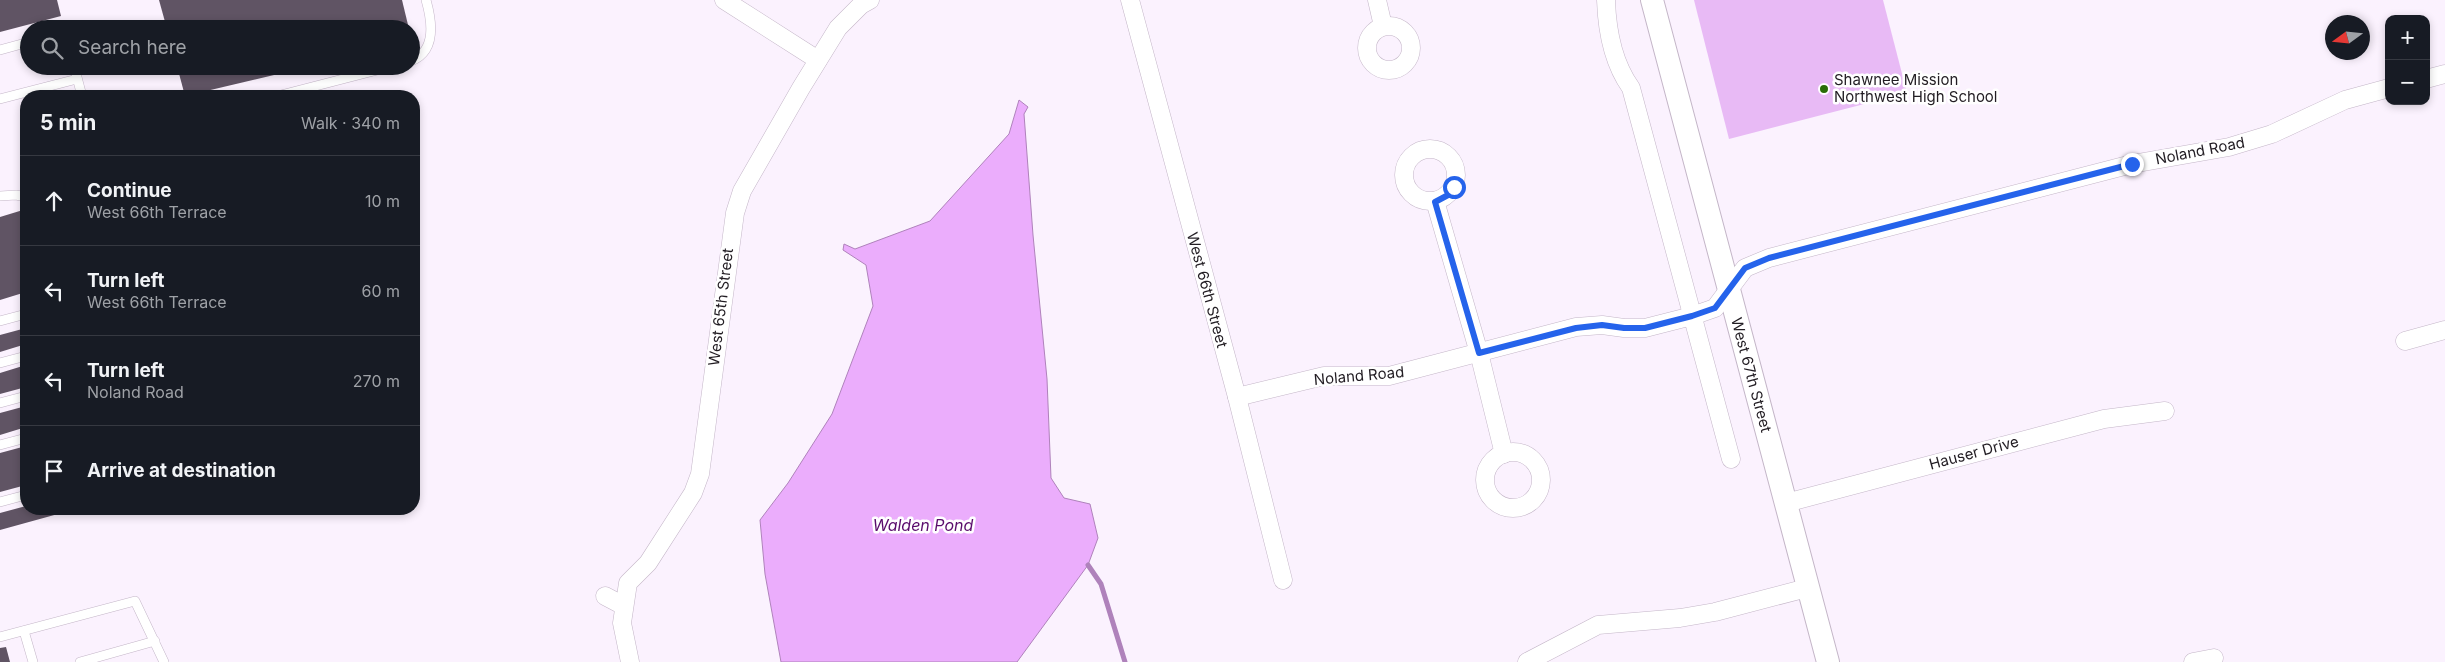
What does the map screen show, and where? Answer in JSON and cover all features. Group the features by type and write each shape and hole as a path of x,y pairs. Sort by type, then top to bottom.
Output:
{"street":[{"path":"724,0 818,60"},
{"name":"West 65th Street","path":"630,662 622,623 628,583 648,563 693,493 700,474 735,212 742,191 838,28 861,5 870,0"},
{"name":"West 66th Street","path":"1130,0 1237,397 1283,580"},
{"path":"1377,0 1383,26"},
{"path":"1606,0 1607,23 1620,72 1632,88 1731,459"},
{"name":"West 67th Street","path":"1652,0 1828,662"},
{"path":"2430,78 2445,74"},
{"name":"Noland Road","path":"1237,397 1324,376 1389,376 1576,328 1602,325 1645,328 1692,316 1715,308 1745,268 1769,258 2132,164 2228,147 2272,134 2345,100 2385,89"},
{"path":"1435,202 1479,353 1504,454"},
{"path":"2405,341 2445,330"},
{"name":"Hauser Drive","path":"1786,502 2104,419 2165,411"},
{"path":"1527,662 1598,625 1680,618 1714,612 1807,588"},
{"path":"605,596 624,606"},
{"path":"2194,662 2214,658"}],"lane":[{"path":"420,56 426,52 431,38 431,19 426,0"},
{"path":"0,50 20,44"},
{"path":"76,75 80,90"},
{"path":"300,90 358,75"},
{"path":"35,90 77,79"},
{"path":"0,99 20,94"},
{"path":"0,196 20,196"},
{"path":"0,321 20,316"},
{"path":"0,363 20,358"},
{"path":"0,403 20,398"},
{"path":"0,445 20,440"},
{"path":"0,502 20,497"},
{"path":"0,637 135,601 164,662"},
{"path":"24,631 34,662"},
{"path":"80,662 155,641"}],"shaded area":[{"path":"1694,0 1883,0 1907,93 1729,139"}],"water":[{"name":"Walden Pond","path":"1019,100 1028,107 1024,114 1047,379 1051,478 1064,498 1090,504 1098,538 1088,565 1017,662 781,662 765,574 760,520 788,483 832,414 873,306 866,265 843,250 844,244 855,249 930,221 1009,134"}],"building":[{"path":"0,0 57,0 61,16 46,20 20,20 20,27 0,32"},
{"path":"159,0 402,0 407,20 165,20"},
{"path":"179,75 274,75 210,90 183,90"},
{"path":"20,211 20,294 0,300 0,217"},
{"path":"20,330 20,346 0,352 0,335"},
{"path":"20,367 20,389 0,394 0,373"},
{"path":"20,408 20,429 0,435 0,413"},
{"path":"20,448 20,487 0,492 0,453"},
{"path":"20,508 20,515 54,515 0,530 0,513"},
{"path":"6,647 10,662 0,662 0,648"}],"waterway":[{"path":"1088,565 1101,584 1125,662"}],"place":[{"name":"Shawnee Mission Northwest High School","path":"1824,89"}],"route":[{"path":"1454,187 1450,194 1435,202 1479,353 1576,328 1602,325 1645,328 1692,316 1715,308 1745,268 1769,258 2132,164"}]}
